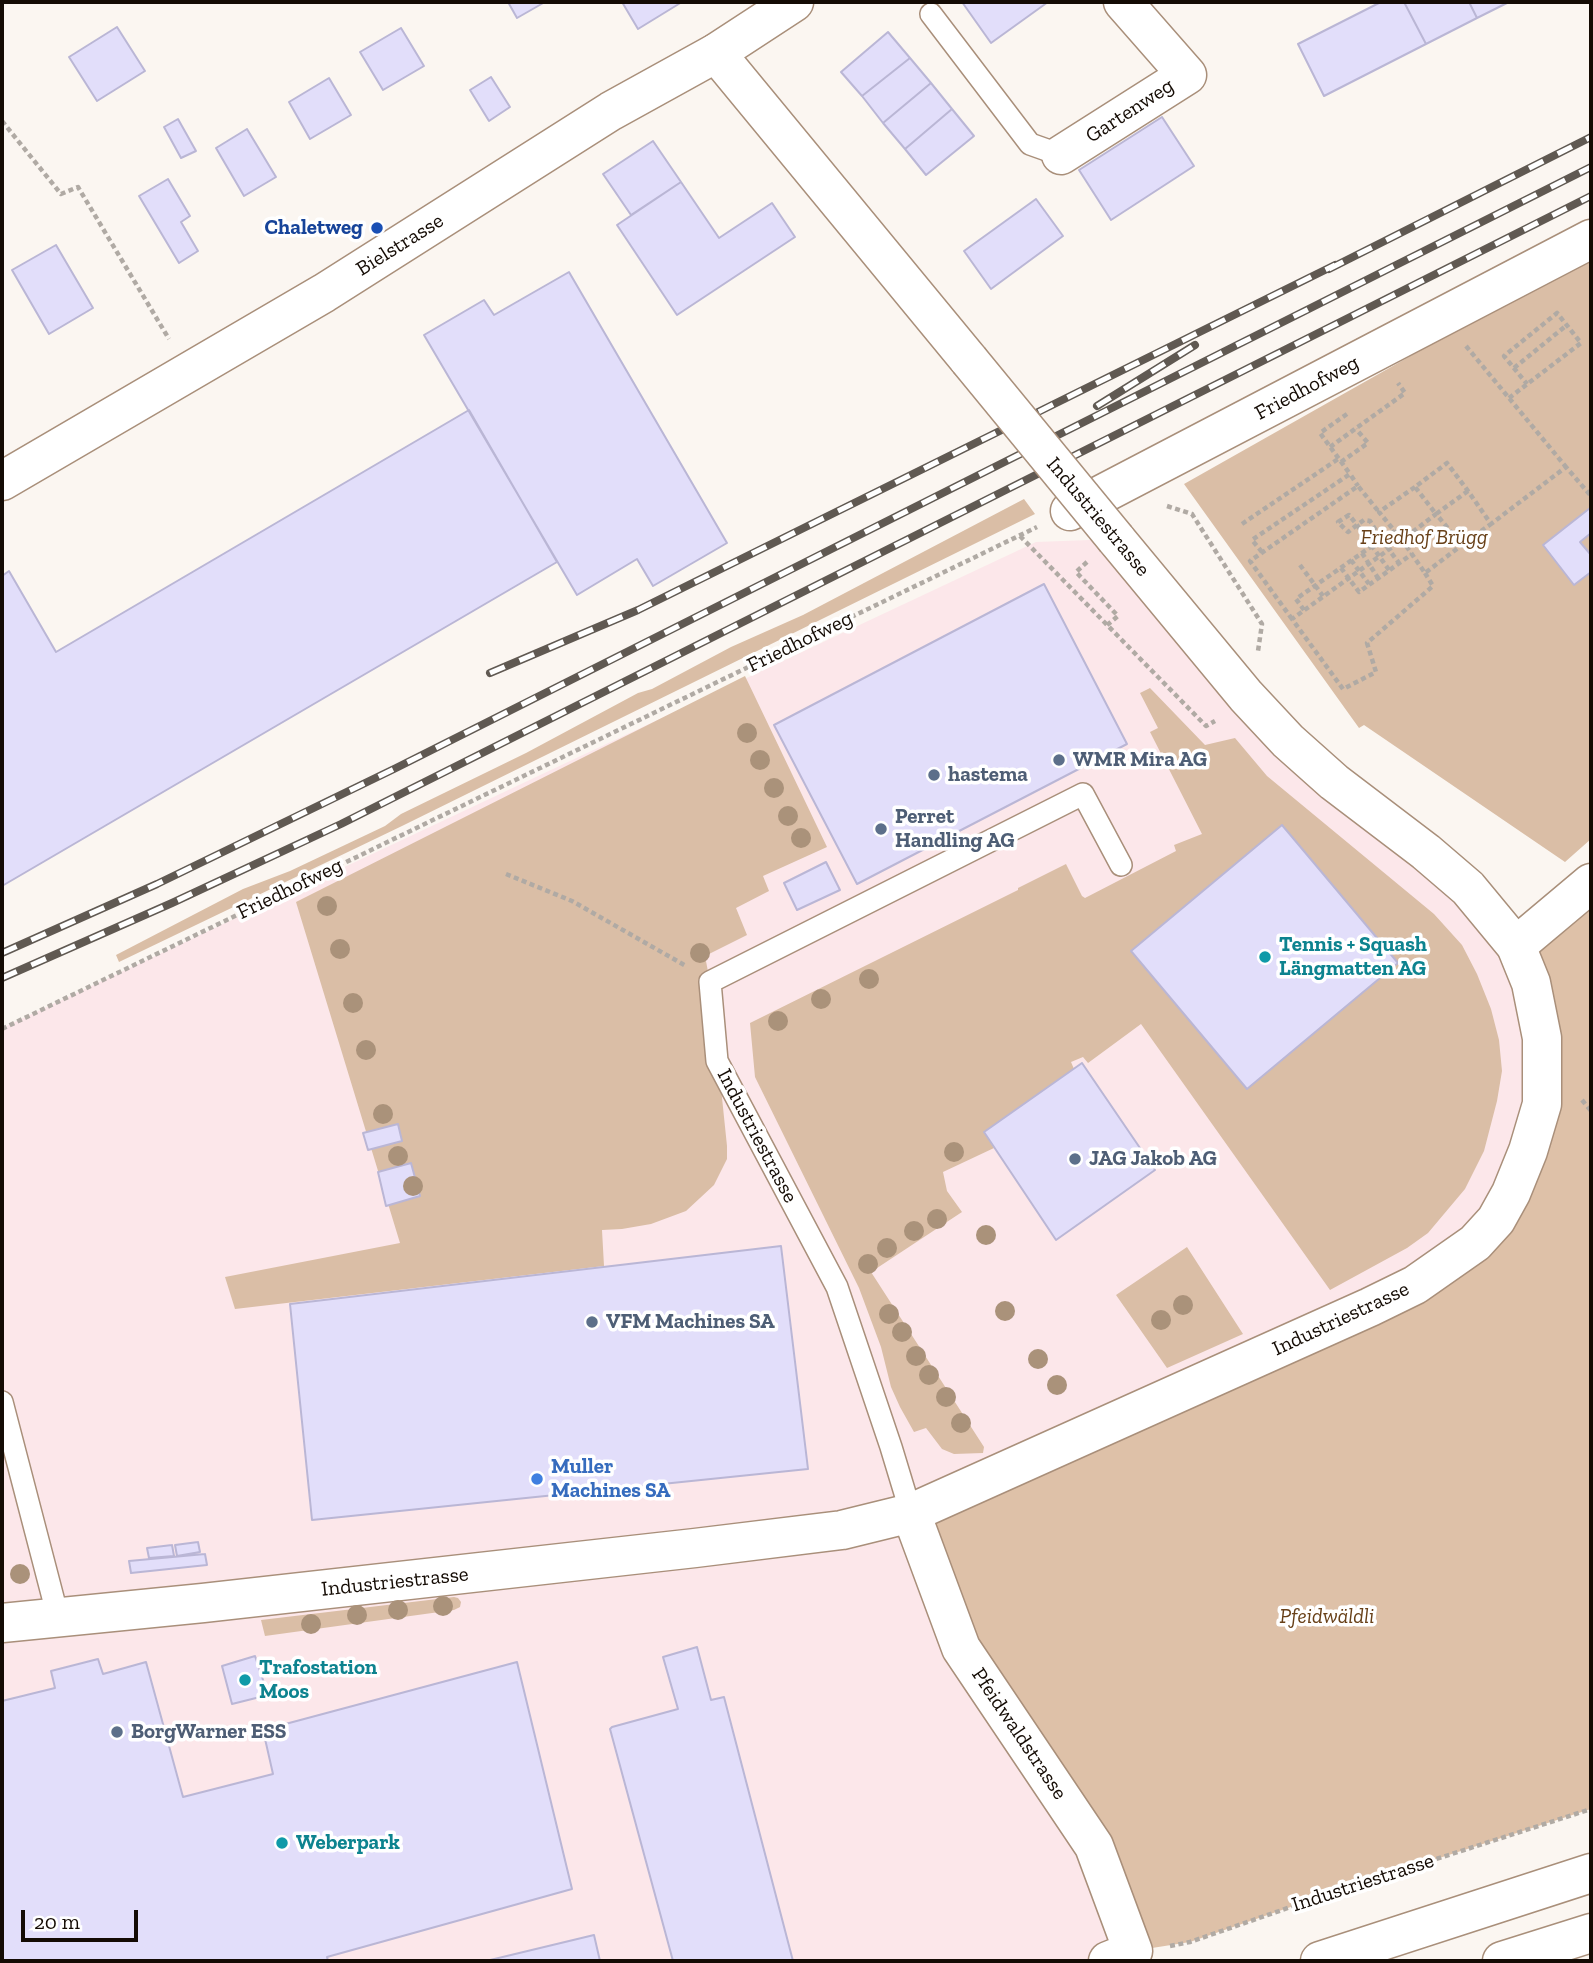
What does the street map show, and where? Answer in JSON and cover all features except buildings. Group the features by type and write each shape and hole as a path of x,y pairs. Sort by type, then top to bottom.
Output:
{"main road":[{"name":"Gartenweg","path":"1061,155 1187,75 1123,2"},
{"name":"Bielstrasse","path":"2,481 336,286 611,111 716,53 791,3"},
{"name":"Industriestrasse","path":"2,1623 203,1603 842,1530 911,1513 1415,1285 1475,1243 1496,1220 1511,1193 1528,1152 1542,1104 1542,1038 1531,983 1516,946 1468,888 1426,852 1334,782 1288,741 1102,550 969,360 716,53"},
{"name":"Friedhofweg","path":"1070,511 1591,239"},
{"path":"1516,946 1591,883"},
{"name":"Pfeidwaldstrasse","path":"911,1513 961,1648 1094,1846 1121,1956"},
{"path":"1321,1961 1591,1873"},
{"path":"1503,1961 1591,1933"}],"lane":[{"path":"930,14 1030,144 1061,155"},
{"path":"710,982 1083,794 1121,865"},
{"name":"Industriestrasse","path":"710,982 717,1061 836,1287 911,1513"},
{"path":"2,1402 58,1617"}],"path":[{"path":"2,121 61,194 78,187 189,372"},
{"path":"1509,398 1581,343 1557,313 1504,356 1527,384"},
{"path":"1514,368 1567,325"},
{"path":"1458,336 1591,496"},
{"path":"1330,447 1405,393 1396,380"},
{"path":"1352,410 1320,433 1402,540 1433,586 1367,643 1376,672 1342,689 1250,561 1358,486"},
{"path":"1242,524 1368,443 1355,428"},
{"path":"1380,512 1447,463 1491,524"},
{"path":"1425,573 1566,467"},
{"path":"1262,552 1252,540 1350,474"},
{"path":"1415,487 1462,545"},
{"path":"1292,619 1468,491"},
{"path":"1020,536 1206,726 1224,716 1241,691 1259,649 1262,624 1192,514 1159,504"},
{"name":"Friedhofweg","path":"2,1029 1070,511"},
{"path":"1389,570 1357,525 1364,520 1370,520 1399,563"},
{"path":"1304,610 1296,599 1395,531"},
{"path":"1102,550 1076,572 1118,616 1107,625"},
{"path":"1362,553 1378,578"},
{"path":"1338,570 1349,578 1359,592 1412,554"},
{"path":"1352,561 1369,584"},
{"path":"1300,565 1323,596"},
{"path":"1338,570 1343,582"},
{"path":"1326,579 1334,588"},
{"path":"1306,592 1313,603"},
{"path":"506,874 572,901 710,982"},
{"path":"1581,1099 1591,1111"},
{"name":"Industriestrasse","path":"1121,1956 1190,1942 1328,1894 1591,1809"}],"shaded area":[{"path":"1116,539 1516,946 1542,1104 1137,1961 2,1961 2,1028 1036,542"}],"green space":[{"name":"Friedhof Brügg","path":"1591,254 1591,839 1565,862 1364,725 1359,728 1184,484"},
{"path":"1024,499 1035,514 402,826 119,962 116,955 243,889 290,871 385,826 401,814 526,753 638,693 652,689 731,647 803,615"},
{"path":"745,676 827,847 763,876 769,891 736,908 747,935 705,956 727,1146 727,1159 714,1185 686,1211 651,1224 602,1230 604,1266 235,1309 225,1277 400,1243 296,902"},
{"path":"1150,688 1205,745 1235,738 1267,776 1434,914 1462,945 1491,1009 1499,1040 1502,1071 1497,1101 1484,1151 1465,1189 1428,1233 1407,1248 1330,1290 1141,1024 1088,1063 1083,1057 1071,1062 1074,1069 984,1132 994,1148 943,1172 947,1191 962,1212 871,1272 984,1447 983,1453 954,1454 942,1449 926,1428 914,1432 900,1407 859,1288 755,1077 750,1023 1066,864 1085,898 1176,851 1174,845 1202,834 1150,732 1158,728 1140,693"},
{"name":"Pfeidwäldli","path":"1591,883 1591,1809 1328,1894 1190,1942 1133,1951 961,1648 911,1513 1475,1243 1542,1104 1516,946"},
{"path":"1187,1247 1243,1334 1167,1368 1116,1295"},
{"path":"454,1597 461,1602 460,1607 454,1610 265,1636 261,1620"}],"railway":[{"path":"1329,269 1591,137"},
{"path":"2,953 157,884 396,768 1591,167"},
{"path":"2,978 341,824 1591,196"},
{"path":"490,673 638,610 1335,265"},
{"path":"1097,406 1195,345"}],"place":[{"name":"Chaletweg","path":"377,228"},
{"name":"WMR Mira AG","path":"1059,760"},
{"name":"hastema","path":"934,775"},
{"name":"Perret Handling AG","path":"881,829"},
{"name":"Tennis + Squash Längmatten AG","path":"1265,957"},
{"name":"JAG Jakob AG","path":"1075,1159"},
{"name":"VFM Machines SA","path":"592,1322"},
{"name":"Muller Machines SA","path":"537,1479"},
{"name":"Trafostation Moos","path":"245,1680"},
{"name":"BorgWarner ESS","path":"117,1732"},
{"name":"Weberpark","path":"282,1843"}]}
